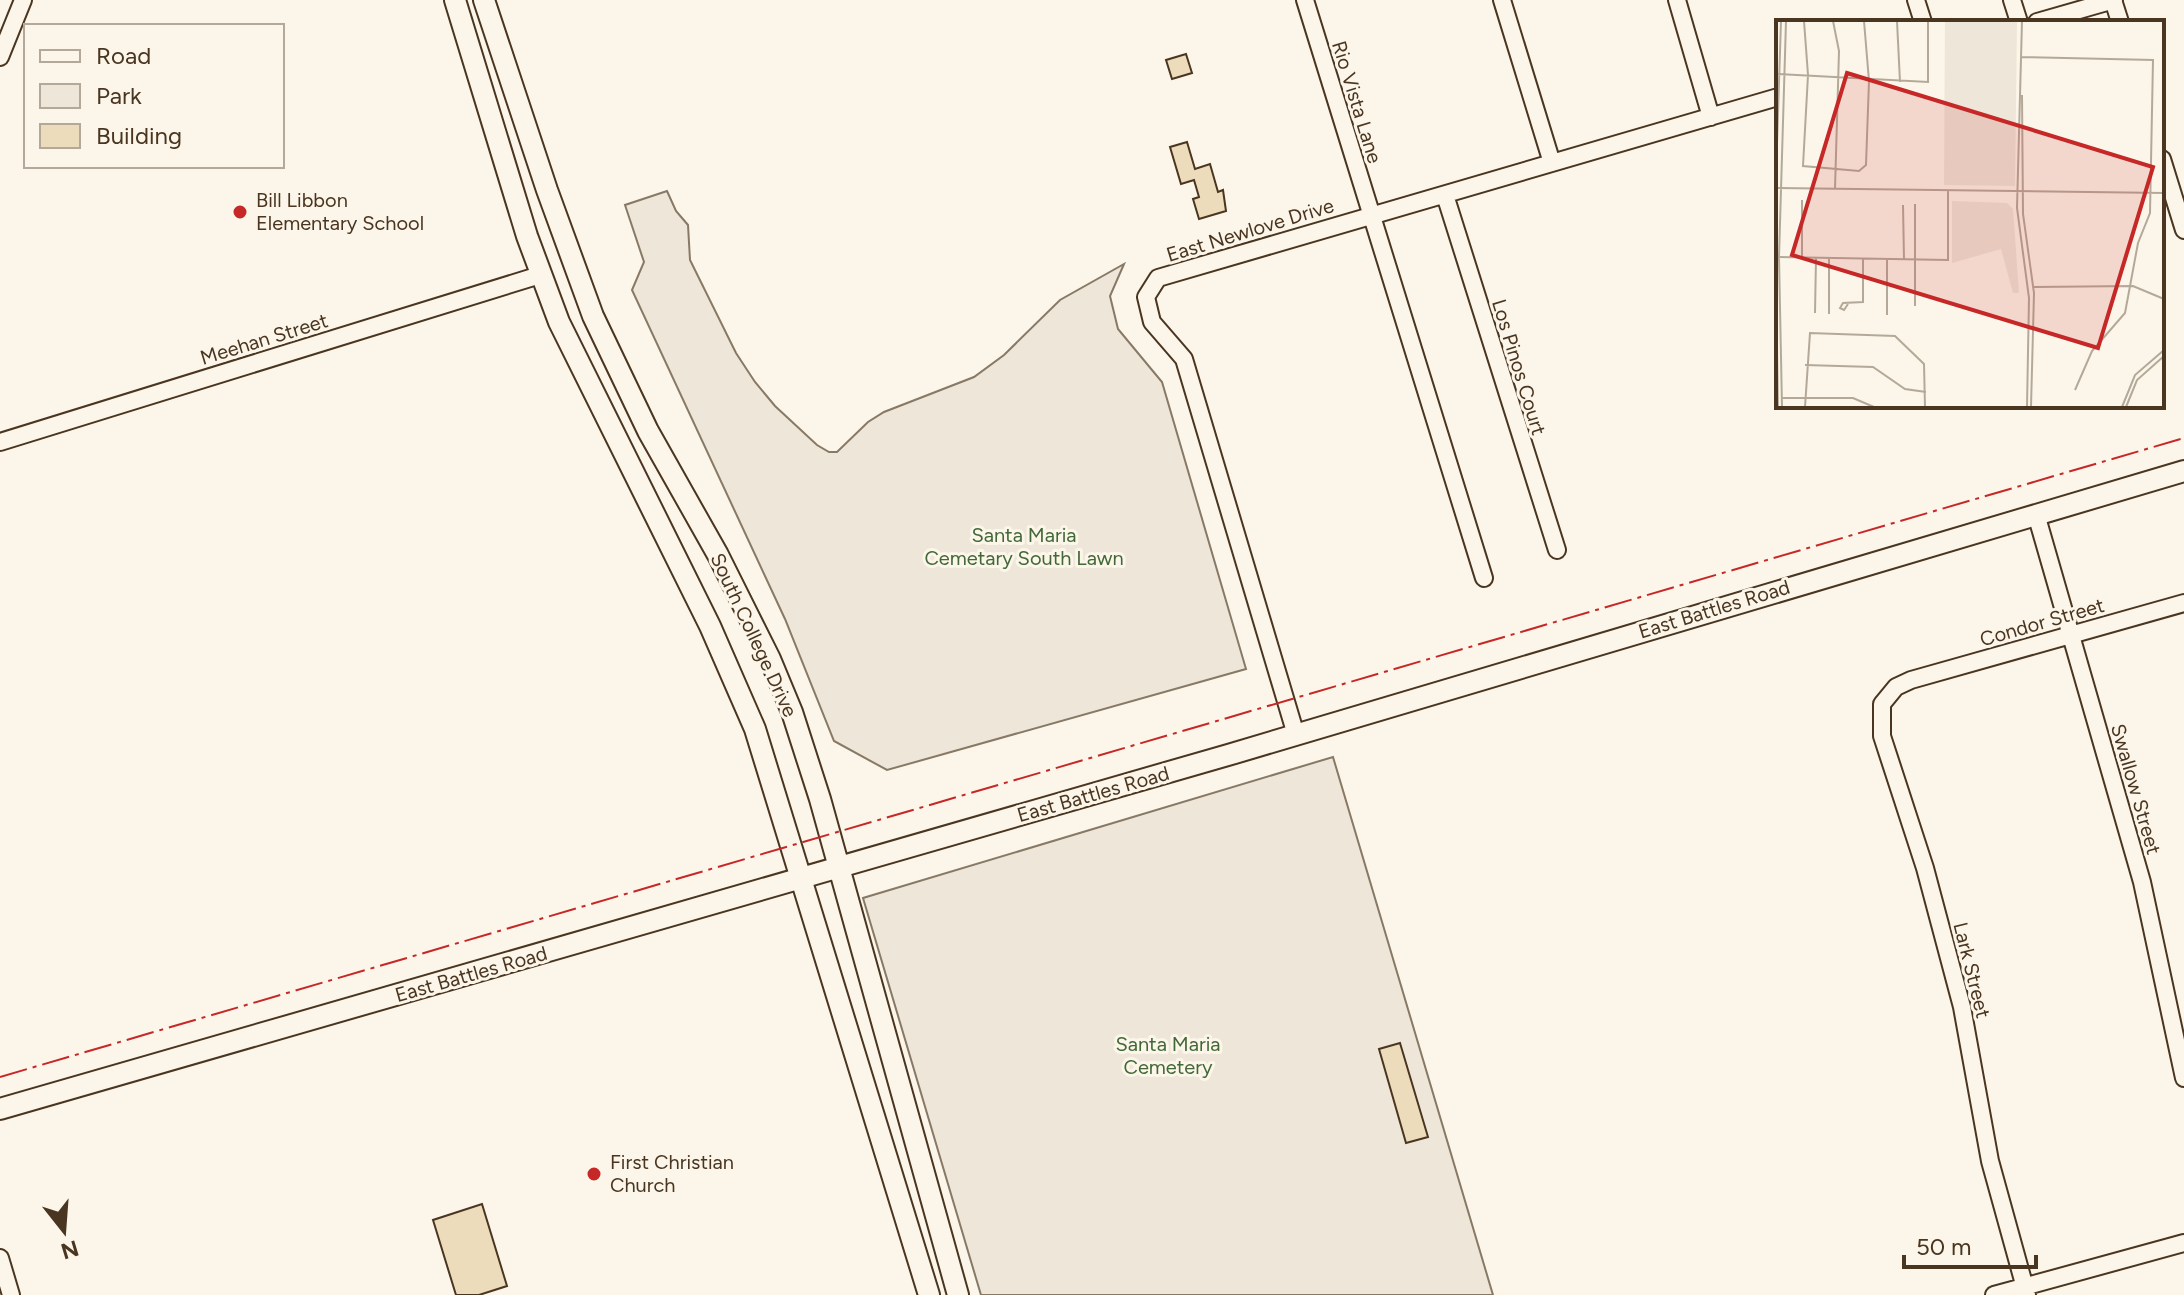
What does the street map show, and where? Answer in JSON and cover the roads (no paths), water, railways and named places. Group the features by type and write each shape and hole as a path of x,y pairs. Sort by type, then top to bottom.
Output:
{"street":[{"path":"0,57 23,0"},
{"name":"South College Drive","path":"455,0 540,275 559,322 735,677 755,729 929,1295"},
{"name":"South College Drive","path":"484,0 593,316 648,431 718,555 770,659 807,756 958,1295"},
{"name":"Rio Vista Lane","path":"1305,0 1484,578"},
{"path":"1502,0 1552,163"},
{"path":"1677,0 1711,117"},
{"path":"1916,0 1922,20"},
{"path":"2012,0 2018,20"},
{"path":"2044,20 2114,0 2119,20"},
{"name":"East Newlove Drive","path":"1296,735 1184,359 1152,322 1146,297 1158,278 1776,98"},
{"path":"2164,165 2184,230"},
{"name":"Los Pinos Court","path":"1445,195 1557,550"},
{"name":"Meehan Street","path":"0,442 540,275"},
{"name":"East Battles Road","path":"0,1109 1296,735 2184,471"},
{"name":"Swallow Street","path":"2036,514 2142,882 2184,1078"},
{"name":"Condor Street","path":"1911,680 2184,603"},
{"name":"Lark Street","path":"1911,680 1896,687 1882,704 1882,736 1925,868 1962,1007 1990,1161 2025,1291"},
{"path":"1994,1295 2025,1291 2184,1243"},
{"path":"0,1258 11,1295"}],"place":[{"name":"Bill Libbon Elementary School","path":"240,212"},
{"name":"First Christian Church","path":"594,1174"}],"park label":[{"name":"Santa Maria Cemetary South Lawn","path":"1024,546"},
{"name":"Santa Maria Cemetery","path":"1168,1056"}]}
